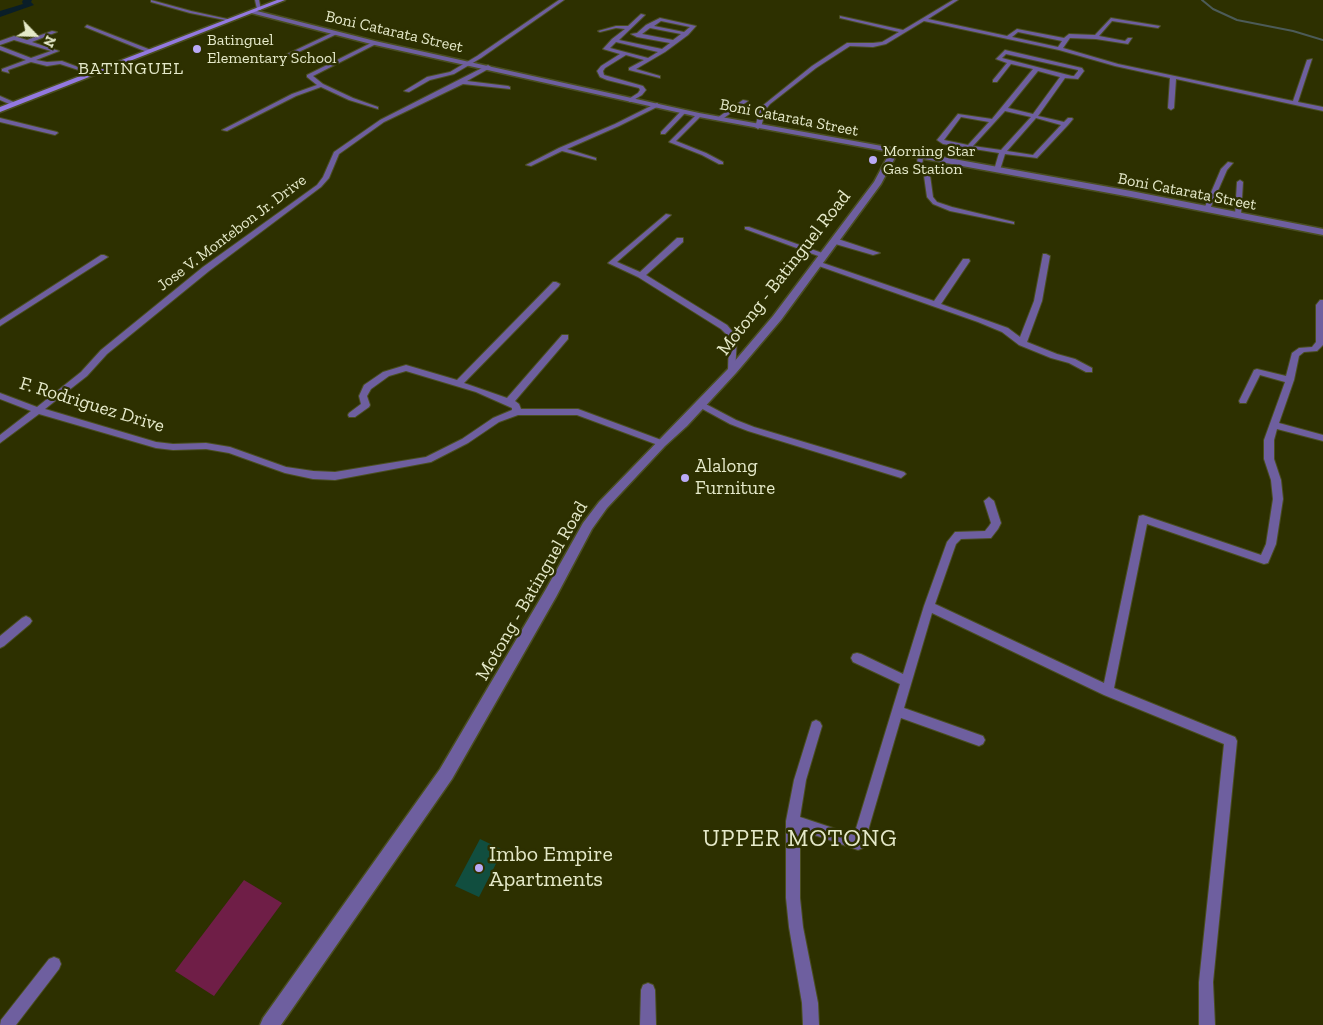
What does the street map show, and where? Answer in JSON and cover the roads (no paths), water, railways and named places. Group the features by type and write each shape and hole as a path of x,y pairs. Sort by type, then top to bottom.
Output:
{"main road":[{"path":"0,110 282,0"}],"street":[{"path":"256,10 257,0"},
{"path":"407,91 429,78 444,76 468,64 562,0"},
{"path":"758,126 763,108 768,103 814,67 849,44 873,46 884,42 956,0"},
{"path":"153,1 190,12 230,20"},
{"name":"Boni Catarata Street","path":"256,10 336,33 719,120 997,170 1323,232"},
{"path":"643,15 606,49 647,60"},
{"path":"842,17 902,31"},
{"path":"637,34 660,19 694,26 663,51 631,69 658,77"},
{"path":"1096,37 1111,19 1158,27"},
{"path":"922,20 1060,49 1173,78 1323,109"},
{"path":"87,26 149,51"},
{"path":"648,26 686,34"},
{"path":"600,31 616,28 675,42"},
{"path":"1008,38 1017,30 1065,40"},
{"path":"29,42 54,32"},
{"path":"284,57 336,33"},
{"path":"1060,49 1065,40 1071,36 1096,37 1126,44 1130,39"},
{"path":"0,43 14,38 56,51 4,70 7,72"},
{"path":"614,40 663,51"},
{"path":"375,42 310,76 321,85 351,100 376,108"},
{"path":"1,49 32,61 47,64 60,62 92,74"},
{"path":"1005,52 1008,52 1081,71 1076,78 1037,68 999,59 1005,52"},
{"path":"624,54 603,67 600,71 602,76 641,87 643,90 640,94 630,100"},
{"path":"1295,102 1310,60"},
{"path":"995,81 1010,62"},
{"name":"Jose V. Montebon Jr. Drive","path":"0,440 84,374 104,352 206,269 319,186 326,178 336,153 382,121 488,68"},
{"path":"969,147 1004,109 1037,68"},
{"path":"997,170 1003,152 1034,116 1064,75"},
{"path":"1171,108 1173,78"},
{"path":"462,82 508,88"},
{"path":"225,130 294,95 321,85"},
{"path":"0,98 14,104"},
{"path":"719,120 745,101"},
{"path":"529,165 657,106"},
{"path":"993,121 960,115 940,140 1030,157 1038,156 1068,121 1004,109"},
{"path":"663,133 684,111"},
{"path":"699,115 672,142 704,154 721,163"},
{"path":"0,120 55,133"},
{"path":"561,149 594,159"},
{"name":"Motong - Batinguel Road","path":"270,1025 446,774 552,593 587,526 603,505 661,443 732,371 777,318 878,182 894,152"},
{"path":"920,156 919,170 927,175 930,198 935,203 950,209 1012,223"},
{"path":"1207,209 1224,169 1230,163"},
{"path":"1238,215 1240,182"},
{"path":"668,216 612,263 641,274 724,328 733,337 732,371"},
{"path":"748,228 820,260 1005,330 1022,343 1047,354 1072,361 1089,370"},
{"path":"641,274 680,240"},
{"path":"836,241 876,253"},
{"path":"1022,343 1038,301 1046,256"},
{"path":"0,324 104,257"},
{"path":"936,305 966,262"},
{"path":"458,384 556,284"},
{"path":"1108,691 1143,519 1264,560 1270,544 1278,498 1276,480 1269,459 1268,448 1298,352 1314,348 1320,343 1320,305 1323,302"},
{"path":"509,402 565,337"},
{"path":"352,415 366,404 363,396 367,387 386,374 406,368 509,402 516,406 517,412"},
{"path":"1243,401 1257,372 1290,380"},
{"name":"F. Rodriguez Drive","path":"0,396 37,410 156,445 173,447 206,446 230,450 285,470 313,475 335,476 428,460 465,441 496,420 517,412 578,412 661,443"},
{"path":"700,404 745,426 901,474"},
{"path":"1274,425 1323,438"},
{"path":"793,821 858,843 929,606 955,538 960,535 987,535 993,529 996,523 989,501"},
{"path":"929,606 1108,691 1231,741 1206,982 1207,1025"},
{"path":"0,643 26,621"},
{"path":"857,658 906,681"},
{"path":"897,711 979,740"},
{"path":"811,1025 810,1003 796,927 793,898 793,821 802,771 816,726"},
{"path":"6,1025 54,964"},
{"path":"648,990 648,1025"}],"waterway":[{"path":"0,14 30,5 26,2 28,0"},
{"path":"1202,0 1213,9 1237,20 1293,31 1323,40"}],"place":[{"name":"Batinguel Elementary School","path":"197,49"},
{"name":"Morning Star Gas Station","path":"873,160"},
{"name":"Alalong Furniture","path":"685,478"},
{"name":"Imbo Empire Apartments","path":"479,868"}],"district":[{"name":"BATINGUEL","path":"131,69"},
{"name":"UPPER MOTONG","path":"800,839"}]}
